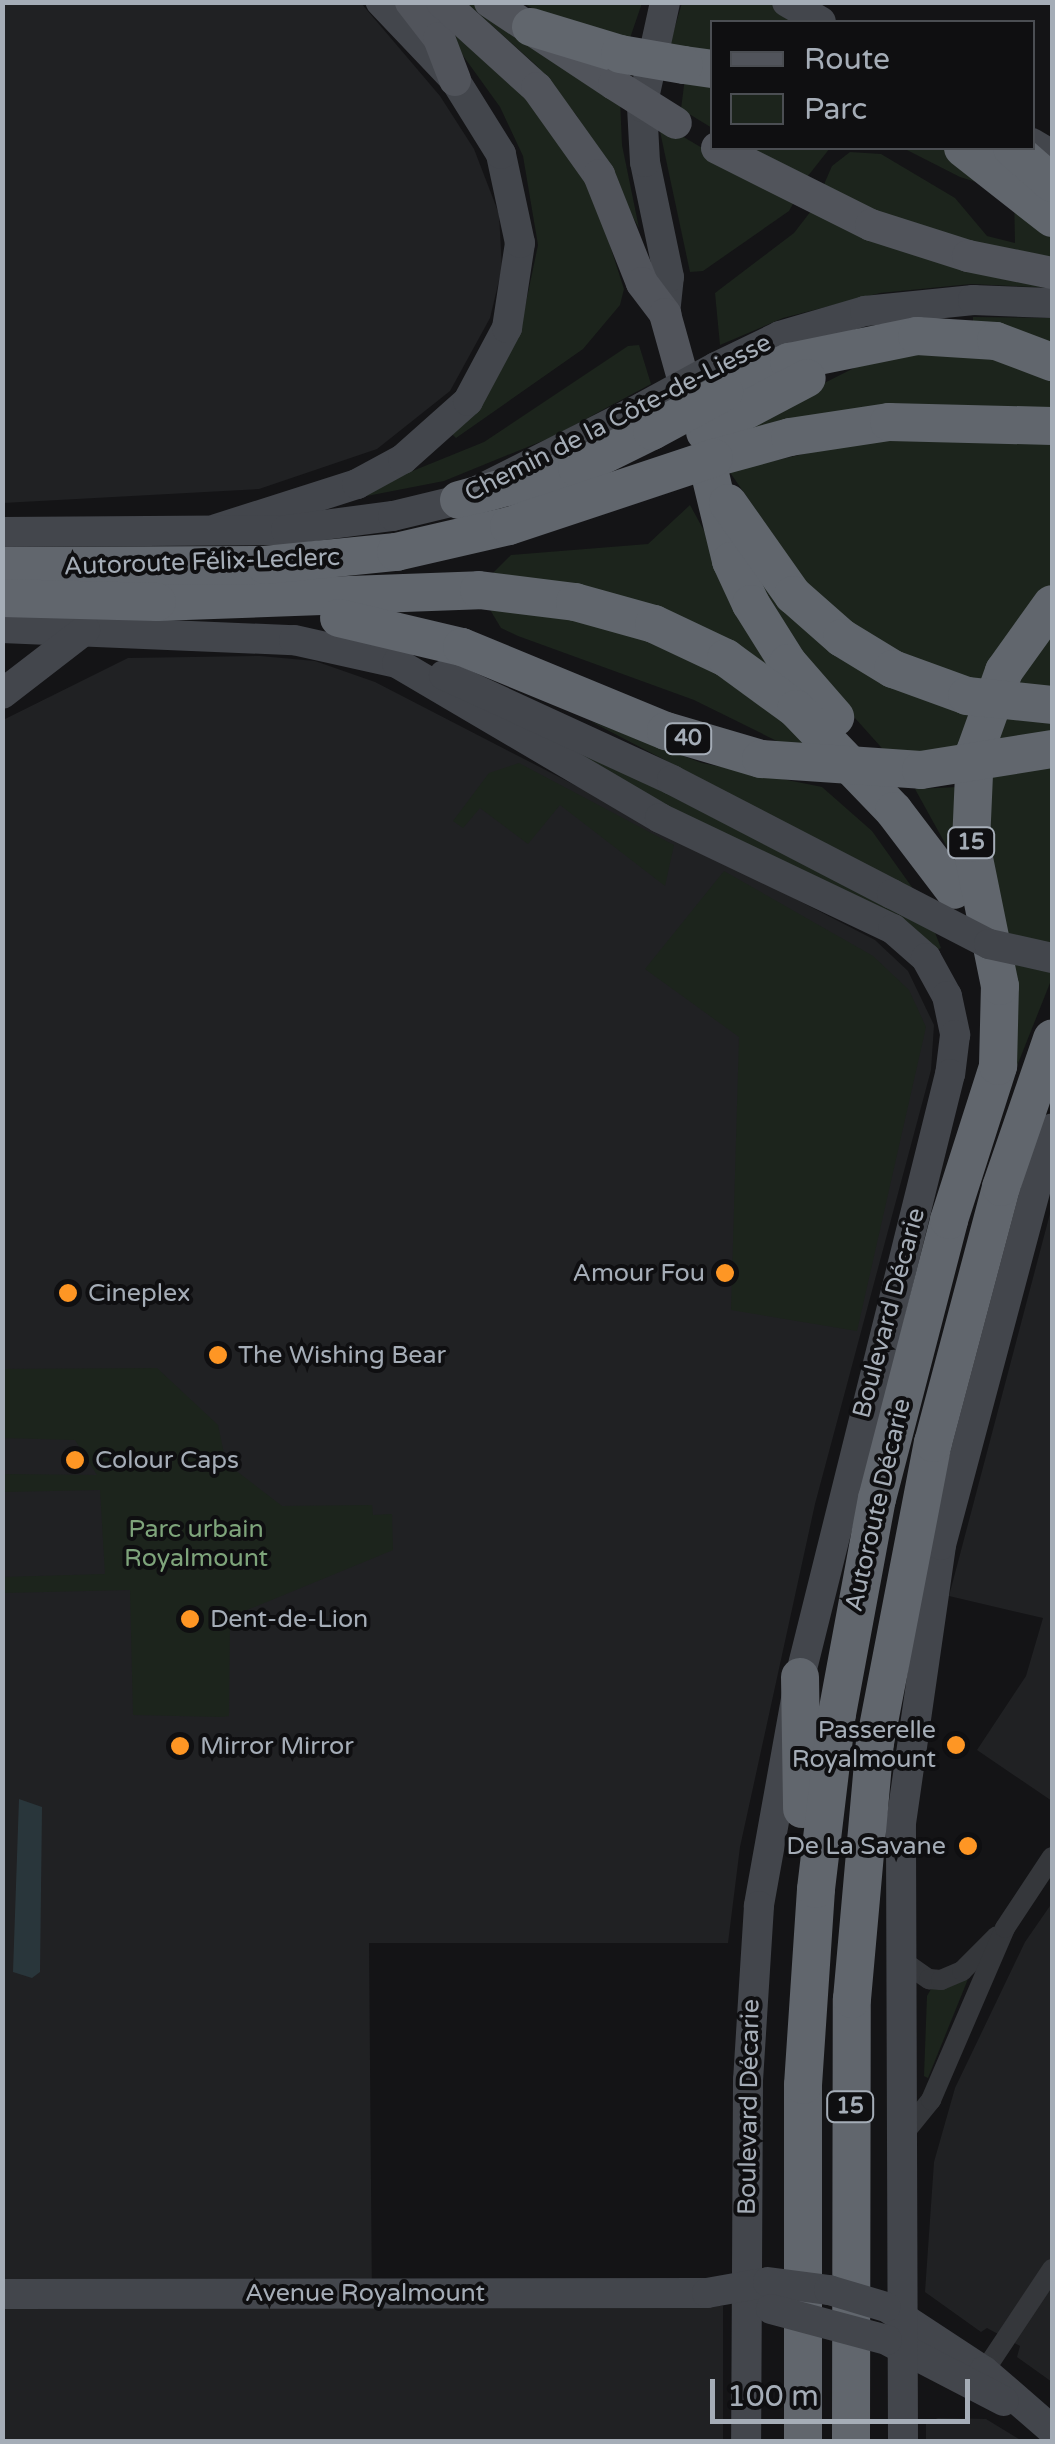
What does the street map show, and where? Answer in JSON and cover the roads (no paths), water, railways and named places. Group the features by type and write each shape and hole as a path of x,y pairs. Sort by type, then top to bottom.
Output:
{"highway":[{"path":"531,27 617,69 698,67"},
{"path":"967,150 1052,218"},
{"path":"1014,150 1052,183"},
{"path":"459,500 577,468 648,419 790,362 918,336 975,338 1052,362"},
{"path":"630,482 732,388"},
{"path":"630,482 790,437 864,425 956,420 1052,426"},
{"path":"709,470 793,595 842,638 893,669 967,696 1052,705"},
{"path":"709,470 730,561 768,634 914,803 954,890 971,952 979,1023 948,1220"},
{"name":"Autoroute Félix-Leclerc","path":"5,544 265,565 360,558 483,533 630,482"},
{"path":"157,602 428,588 526,594 654,624 762,682 879,794 954,890"},
{"name":"Autoroute Félix-Leclerc","path":"3,622 157,602"},
{"name":"40","path":"157,602 339,618 433,638 677,735 761,759 921,770 1052,749"},
{"name":"Autoroute Décarie","path":"802,2442 803,2085 816,1889 859,1578 948,1220 990,1099 1002,1028 996,966 970,842 972,769 1004,671 1052,604"},
{"name":"Autoroute Décarie","path":"851,2442 852,2016 875,1743 942,1405 1006,1172 1052,1039"},
{"path":"800,1677 806,1737 801,1849 816,1889"}],"main road":[{"path":"382,2 455,80"},
{"path":"216,529 358,484 391,466 451,419 492,364 515,297 519,225 501,154 455,80 438,38 412,2"},
{"path":"442,2 515,66 572,131 612,202 642,283 665,314 709,470"},
{"path":"490,2 531,27"},
{"path":"665,2 642,107 645,162 669,277 665,314"},
{"path":"788,2 818,20"},
{"path":"617,69 676,123 710,143"},
{"path":"722,150 768,178 850,217 968,256 1052,272"},
{"name":"Chemin de la Côte-de-Liesse","path":"732,388 780,336 865,311 973,300 1052,303"},
{"name":"Chemin de la Côte-de-Liesse","path":"5,544 216,529 324,528 459,500"},
{"path":"5,544 21,553 3,622 85,630"},
{"path":"2,694 85,630"},
{"name":"Boulevard Décarie","path":"85,630 311,641 397,663 660,818 893,929 926,958 947,996 955,1035 950,1074 800,1677 754,1949 746,2442"},
{"path":"397,663 432,670 576,734 989,944 1052,958"},
{"path":"903,2442 895,2328 901,1823 932,1587 965,1440 1052,1129"},
{"name":"Avenue Royalmount","path":"2,2294 748,2294 828,2290 978,2379 1052,2430"}],"street":[{"path":"900,2138 931,2100 1006,1928 1052,1857"},
{"path":"897,1957 928,1979 942,1980 962,1970 1006,1928"},
{"path":"978,2379 1052,2268"}],"place":[{"name":"Amour Fou","path":"725,1273"},
{"name":"Cineplex","path":"68,1293"},
{"name":"The Wishing Bear","path":"218,1355"},
{"name":"Colour Caps","path":"75,1460"},
{"name":"Dent-de-Lion","path":"190,1619"},
{"name":"Passerelle Royalmount","path":"956,1745"},
{"name":"Mirror Mirror","path":"180,1746"},
{"name":"De La Savane","path":"968,1846"}],"park label":[{"name":"Parc urbain Royalmount","path":"196,1544"}]}
